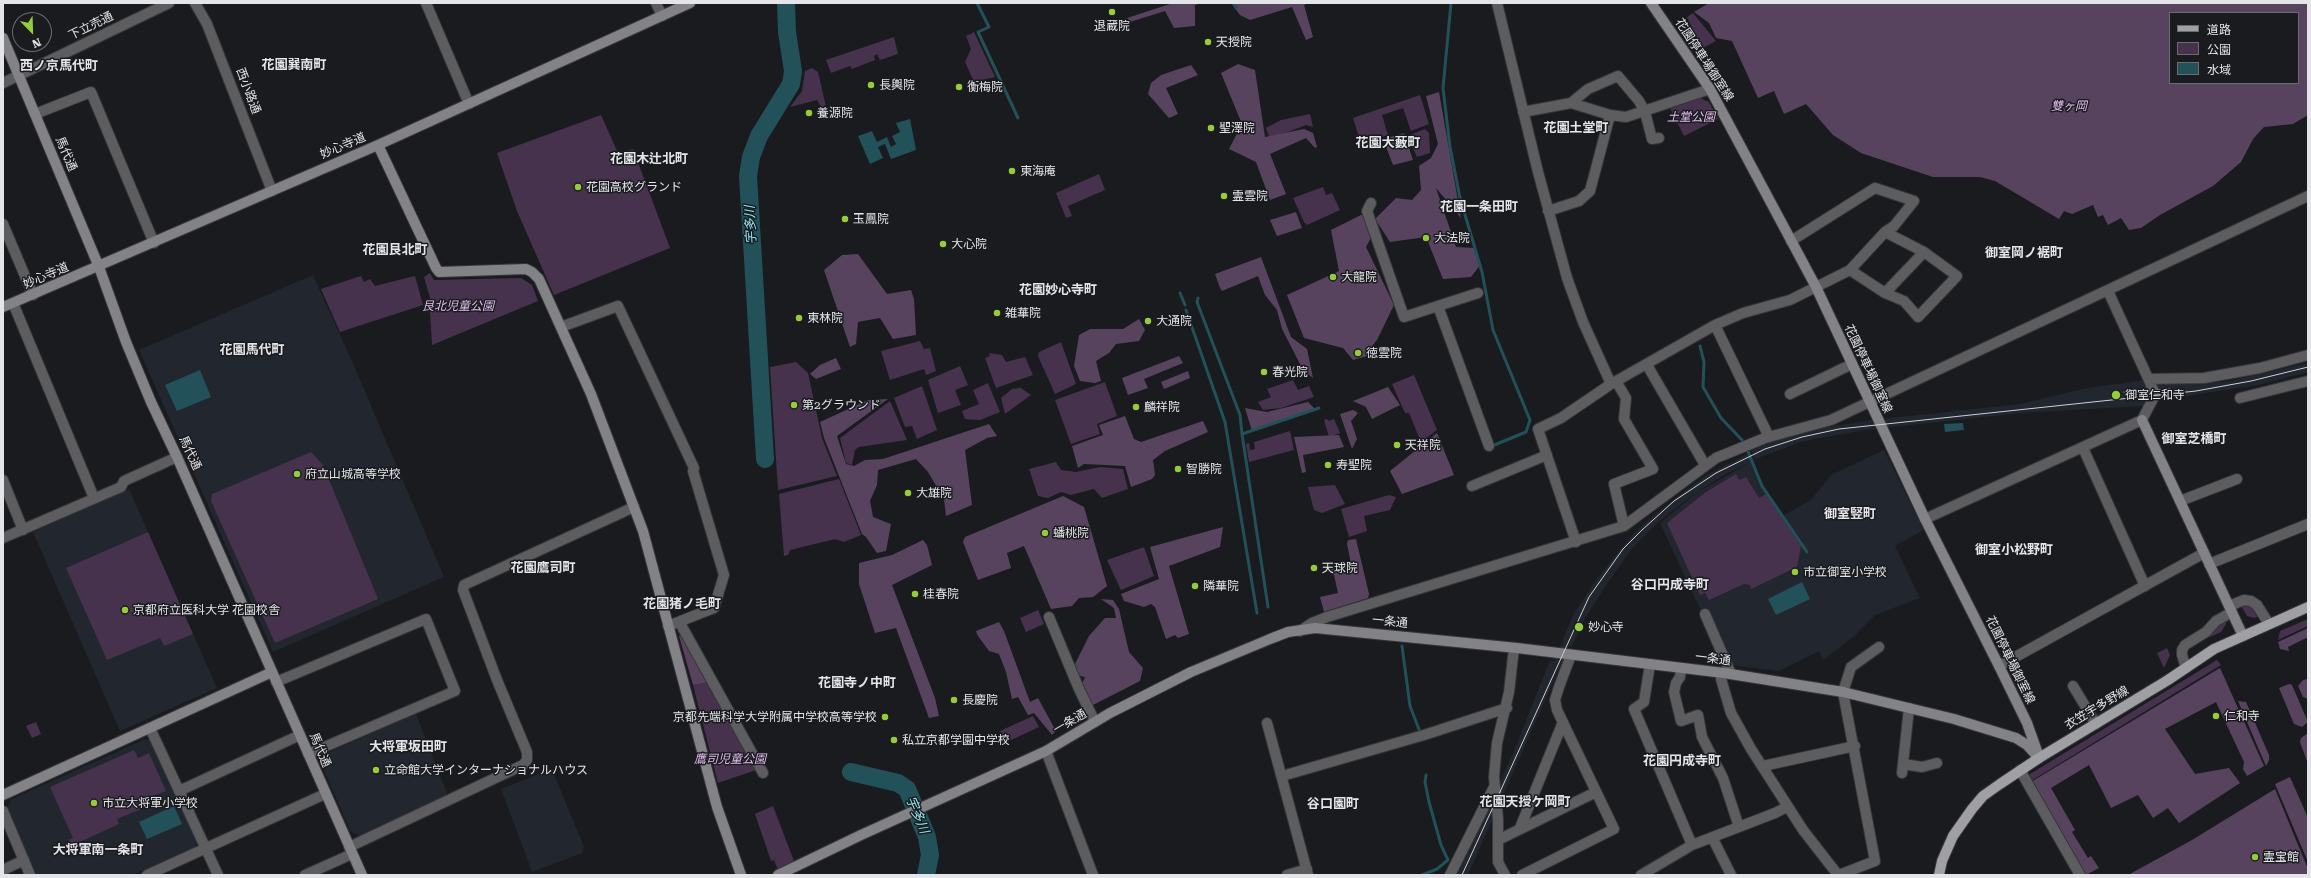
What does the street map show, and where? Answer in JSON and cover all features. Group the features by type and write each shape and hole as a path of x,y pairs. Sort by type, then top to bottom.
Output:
{"main road":[{"name":"妙心寺道","path":"3,307 99,267 378,145 690,3"},
{"name":"花園停車場御室線","path":"1651,3 1710,89 1816,288 1925,520 2027,724 2039,758"},
{"name":"馬代通","path":"3,38 99,267 126,342 151,402 177,457 362,875"},
{"path":"378,145 436,268 440,272 529,270 538,279 591,394 643,531 717,807 742,875"},
{"path":"2142,420 2243,636"},
{"name":"衣笠宇多野線","path":"1939,875 1942,861 1953,836 1972,809 1984,796 2020,770 2186,668 2214,649 2308,607"},
{"name":"一条通","path":"778,875 1046,751 1095,722 1191,672 1270,638 1320,628 1650,664 1843,692 1909,708 2016,738 2027,745 2039,758"},
{"path":"3,795 272,672"}],"street":[{"name":"下立売通","path":"3,83 169,3"},
{"name":"西小路通","path":"195,3 207,24 272,191"},
{"path":"426,3 469,104"},
{"path":"656,3 662,16"},
{"path":"1497,3 1548,211 1567,278 1583,322 1614,383 1626,398 1624,419 1653,469 1614,484 1624,526"},
{"path":"1572,103 1588,89 1618,76 1625,82 1645,112 1652,139 1659,138"},
{"path":"1523,112 1572,103 1610,115 1626,117 1645,112 1710,89"},
{"path":"35,114 91,92 154,243"},
{"path":"1548,211 1579,201 1590,191 1610,115"},
{"path":"1576,542 1538,429 1561,418 1614,383 1715,325 1743,313 1790,300 1850,270 1885,232 1894,226 1914,200 1875,188 1791,240"},
{"path":"1300,631 1312,623 1327,617 1576,542 1624,526 1704,465 1743,446 1769,437 1831,420 2308,196"},
{"path":"1371,203 1367,211 1404,317 1478,293"},
{"path":"3,224 33,295"},
{"path":"1850,270 1885,293 1904,301 1918,317 1957,276 1924,252 1885,232"},
{"path":"1885,293 1924,252"},
{"path":"1925,520 2142,420 2155,395 2150,379 2108,291"},
{"path":"13,303 94,498"},
{"path":"561,327 618,306 694,468 693,471 724,575 714,608 680,623 668,626"},
{"path":"1438,306 1490,446"},
{"path":"1715,325 1769,437"},
{"path":"2150,379 2204,378 2260,368 2308,356"},
{"path":"1790,394 1852,364"},
{"path":"1647,365 1704,465"},
{"path":"2240,398 2308,381"},
{"path":"2083,448 2145,586"},
{"path":"1472,486 1547,455"},
{"path":"3,538 121,487 124,481 177,457"},
{"path":"2180,502 2236,478"},
{"path":"3,480 23,530"},
{"path":"305,875 351,850 523,765 527,760 528,752 497,680 463,590 464,585 634,507"},
{"path":"2210,564 2308,524"},
{"path":"1999,666 2204,553"},
{"path":"2186,668 2182,655 2182,650 2185,645 2206,632 2230,609 2244,600 2257,604 2269,624"},
{"path":"1705,614 1726,674 1721,679 1731,713 1787,807 1839,875 1875,861 1855,746 1843,692 1851,667 1879,647"},
{"path":"1049,617 1079,689 1095,722"},
{"path":"276,682 426,619 455,691 308,754"},
{"path":"680,623 763,773"},
{"path":"1505,875 1498,862 1498,819 1494,787 1497,743 1507,708 1514,648"},
{"path":"1522,875 1614,828 1563,722 1555,700 1571,655"},
{"path":"1650,664 1644,702 1634,709 1692,845"},
{"path":"1681,668 1680,677 1676,683 1674,692 1681,721 1698,715 1702,737 1723,778 1739,827"},
{"path":"2073,686 2096,724"},
{"path":"1282,776 1424,735 1507,708"},
{"path":"1909,708 1902,769 1922,767 1937,762"},
{"path":"1520,828 1563,722"},
{"path":"1267,723 1307,872 1287,875"},
{"path":"150,728 218,875"},
{"path":"179,792 300,736"},
{"path":"1763,766 1855,746"},
{"path":"1046,751 1093,875"},
{"path":"2020,770 2080,875"},
{"path":"1450,875 1494,787"},
{"path":"1498,840 1596,792"},
{"path":"147,875 325,794"},
{"path":"1641,875 1692,845 1787,807"},
{"path":"3,811 30,875"},
{"path":"1712,837 1731,875"},
{"path":"3,870 24,860"}],"shaded area":[{"name":"府立山城高等学校","path":"313,275 355,368 444,577 273,652 139,350"},
{"path":"2308,363 2308,372 2258,385 2148,402 2142,406 2021,413 1865,430 1804,441 1755,459 1751,450 1787,436 1823,428 1872,420 2020,404 2087,388 2146,380 2158,383 2225,382"},
{"name":"市立御室小学校","path":"1884,450 1924,530 1895,546 1920,598 1875,615 1852,638 1823,660 1819,651 1779,671 1720,664 1700,617 1701,611 1660,523 1696,493 1751,462 1759,480 1784,515 1811,500 1831,475"},
{"path":"1747,454 1751,462 1722,476 1691,496 1656,524 1630,551 1605,587 1585,618 1572,646 1569,646 1468,875 1457,875 1514,751 1550,660 1554,661 1573,615 1596,580 1633,534 1654,515 1703,477"},
{"name":"京都府立医科大学 花園校舎","path":"129,489 217,688 120,731 33,532"},
{"path":"416,714 448,796 361,836 351,832 318,757"},
{"name":"市立大将軍小学校","path":"143,740 150,740 197,841 195,847 132,875 36,875 7,807 12,799"},
{"path":"552,769 584,847 582,853 532,872 501,789"}],"green space":[{"path":"1173,3 1202,3 1195,5 1195,26 1174,28 1165,11 1130,22 1127,18"},
{"path":"1231,3 1309,3 1304,5 1313,37 1306,40 1292,7 1250,20 1240,15"},
{"name":"雙ヶ岡","path":"1709,3 2308,3 2308,115 2293,124 2264,127 2253,139 2241,162 2213,186 2160,215 2141,228 2129,230 2121,218 2108,225 2103,215 2098,217 2093,205 2072,214 2064,211 2059,219 1995,181 1980,177 1933,177 1861,153 1833,135 1806,104 1784,114 1774,91 1758,98 1732,41 1716,38 1709,23 1694,12"},
{"path":"1693,13 1716,41 1697,51 1700,44 1687,17"},
{"path":"974,32 995,77 974,82 965,62 971,49 966,36"},
{"path":"894,37 898,54 880,60 877,54 874,56 875,60 852,69 850,66 831,73 826,60"},
{"path":"1238,64 1255,70 1265,137 1304,129 1313,133 1317,147 1315,148 1306,138 1270,154 1286,194 1270,200 1256,162 1229,149 1242,124 1221,73"},
{"path":"1191,65 1198,75 1166,88 1178,114 1169,118 1148,94 1151,83 1161,75"},
{"path":"812,68 818,72 826,107 822,109 817,100 790,107 802,91 805,71"},
{"path":"1439,92 1461,218 1436,188 1456,247 1475,248 1481,264 1471,277 1443,279 1426,237 1390,242 1375,219 1396,198 1412,200 1421,190 1419,166 1431,158 1438,144 1426,96"},
{"path":"1420,95 1429,124 1411,131 1403,108 1382,115 1388,135 1361,144 1353,118"},
{"name":"土堂公園","path":"1700,98 1709,102 1718,119 1684,136 1670,108"},
{"path":"1310,114 1313,127 1306,125 1270,139 1266,128 1281,120"},
{"name":"花園高校グランド","path":"601,115 618,153 633,149 670,248 554,295 517,211 497,153"},
{"path":"1425,129 1429,133 1430,153 1417,157 1407,136"},
{"path":"1404,133 1413,160 1393,165 1383,139"},
{"path":"1099,174 1105,190 1068,206 1072,216 1066,218 1056,193"},
{"path":"1323,187 1326,195 1332,193 1340,210 1307,225 1304,222 1293,198"},
{"path":"1296,212 1302,228 1277,236 1270,220"},
{"name":"大龍院","path":"1363,214 1374,232 1366,247 1394,305 1377,340 1372,346 1371,355 1353,360 1343,348 1304,338 1287,295 1339,271 1331,230"},
{"path":"858,254 887,294 911,290 914,299 916,335 893,339 880,318 858,322 856,344 850,347 824,270 842,255"},
{"path":"1261,257 1291,337 1307,349 1313,378 1305,372 1296,373 1301,366 1282,329 1277,310 1265,295 1258,276 1222,291 1220,288 1215,274"},
{"name":"艮北児童公園","path":"430,273 434,280 521,278 532,285 538,301 432,345 430,311 432,305 424,277"},
{"path":"361,276 364,282 370,279 375,286 415,276 423,305 340,332 321,289"},
{"path":"1139,319 1145,330 1139,341 1116,344 1109,353 1096,361 1101,381 1095,383 1080,381 1074,366 1079,335 1090,329 1123,329"},
{"path":"920,341 924,349 930,348 936,371 926,375 924,369 890,380 881,351"},
{"path":"1061,342 1076,384 1055,394 1038,356 1039,352"},
{"path":"989,353 1002,355 1006,362 1025,357 1033,375 996,388 985,358 990,356"},
{"path":"1179,356 1183,363 1144,379 1148,388 1128,395 1122,378"},
{"path":"836,358 841,369 816,379 810,374 820,365"},
{"name":"第2グラウンド","path":"796,362 808,373 822,438 837,476 778,490 770,367"},
{"path":"960,366 968,385 955,390 961,405 938,413 928,380"},
{"path":"1188,371 1190,378 1164,389 1161,382"},
{"path":"1414,375 1437,430 1421,442 1409,413 1405,413 1392,384"},
{"path":"1293,380 1298,390 1309,386 1314,397 1281,408 1263,410 1258,402 1271,397 1267,389"},
{"path":"1105,382 1117,416 1097,424 1100,434 1071,444 1055,400"},
{"path":"988,383 1000,412 980,420 965,419 962,411 979,404 973,390"},
{"path":"922,386 937,430 917,439 912,426 905,427 894,398"},
{"path":"1388,387 1400,405 1372,419 1366,407 1353,401"},
{"path":"1021,388 1031,395 1005,414 1001,398 1012,389"},
{"path":"888,399 837,436 846,464 854,466 865,460 883,459 989,424 997,436 987,438 965,450 972,505 946,516 944,499 928,472 916,459 878,470 877,485 870,501 873,517 891,524 886,551 877,553 866,537 862,534 824,438 820,422 868,400"},
{"path":"890,401 907,440 859,447 855,450 852,465 846,463 840,438"},
{"path":"1308,402 1315,409 1252,431 1245,408 1267,412"},
{"path":"1353,410 1358,413 1351,421 1357,439 1352,449 1340,414"},
{"path":"1125,416 1134,439 1141,442 1203,421 1208,432 1165,451 1153,460 1155,475 1152,479 1131,487 1125,466 1084,464 1078,468 1072,446 1103,435 1099,425"},
{"path":"1327,419 1329,421 1334,419 1340,433 1329,437 1324,420"},
{"path":"1290,431 1294,450 1249,462 1246,444 1249,443 1250,450 1255,449 1254,442"},
{"path":"1437,433 1454,475 1402,494 1390,471"},
{"path":"1339,435 1344,447 1303,455 1306,472 1302,473 1294,437"},
{"path":"311,452 323,465 378,599 275,643 211,501 212,494"},
{"path":"1056,462 1061,470 1076,472 1100,467 1123,469 1128,489 1102,498 1094,489 1071,495 1061,492 1048,498 1038,496 1029,469"},
{"path":"1736,474 1739,480 1746,477 1759,498 1766,494 1801,546 1797,567 1751,589 1750,585 1744,584 1709,600 1705,593 1700,595 1667,523 1706,492"},
{"path":"839,479 861,535 844,542 835,539 790,550 788,555 784,556 779,494"},
{"path":"1335,485 1345,504 1322,513 1314,510 1308,487"},
{"path":"1389,495 1396,497 1390,510 1364,516 1367,531 1349,537 1341,509"},
{"name":"蟠桃院","path":"1063,496 1084,507 1107,586 1093,597 1079,598 1072,606 1051,609 1024,546 1007,553 1011,568 978,580 963,542 965,537"},
{"path":"1223,527 1220,547 1169,566 1189,634 1178,638 1175,635 1166,639 1155,607 1151,604 1144,607 1124,601 1121,594 1159,579 1150,547"},
{"path":"148,532 193,634 164,646 160,638 107,660 66,568"},
{"path":"1356,539 1369,594 1368,598 1324,612 1320,597 1338,593 1334,575 1326,570 1326,566 1336,564 1338,567 1351,564 1347,544 1348,540"},
{"path":"923,540 927,545 932,565 892,585 935,698 939,716 929,718 896,628 875,633 859,584 859,563 892,555"},
{"path":"1144,547 1154,576 1121,590 1107,560"},
{"path":"1101,599 1113,600 1119,609 1129,652 1143,668 1140,681 1091,706 1081,686 1085,677 1076,675 1073,668 1089,636 1105,618 1116,618 1114,608"},
{"path":"2248,603 2261,615 2254,618 2247,616 2240,604"},
{"path":"1038,610 1044,624 1026,632 1020,618"},
{"path":"2308,619 2308,626 2278,640 2280,631"},
{"path":"2226,620 2226,624 2221,632 2210,637 2207,636 2212,629"},
{"path":"999,622 1004,631 1030,702 1038,698 1056,731 1052,735 1034,713 1028,715 1018,697 1012,699 1006,672 999,654 989,651 978,636 976,631"},
{"path":"2308,628 2308,637 2288,647 2289,651 2280,649 2278,642"},
{"path":"683,634 709,682 693,685 679,636"},
{"path":"2167,648 2170,655 2164,668 2157,653"},
{"path":"2217,660 2221,665 2031,781 2029,779 2030,774"},
{"path":"2220,668 2264,766 2247,776 2243,769 2244,762 2216,702 2165,729 2195,774 2229,768 2240,783 2179,823 2168,808 2153,818 2138,795 2111,808 2089,765 2051,788 2075,830 2072,832 2088,858 2091,856 2099,868 2086,875 2031,782"},
{"path":"2308,679 2308,699 2303,697 2298,686 2303,680"},
{"name":"鷹司児童公園","path":"709,682 756,770 718,783 693,685"},
{"path":"2289,684 2292,685 2308,722 2302,727 2294,724 2279,688"},
{"path":"2238,701 2246,702 2269,755 2269,760 2266,766"},
{"path":"1033,716 1039,727 1007,742 1000,731"},
{"path":"36,722 41,734 32,738 26,726"},
{"path":"2308,733 2308,764 2300,742 2301,738"},
{"path":"134,750 138,758 149,753 166,791 143,800 146,807 117,819 119,824 71,846 69,840 73,838 50,787"},
{"path":"2290,777 2308,818 2308,862 2275,784"},
{"path":"2275,789 2308,869 2308,875 2128,875 2192,840"},
{"path":"773,806 794,861 778,870 774,860 771,861 755,814"}],"water":[{"path":"910,119 916,150 891,159 885,144 878,147 883,158 870,164 858,136 872,131 877,142 887,137 891,147 896,144 892,136 900,132 896,123"},
{"path":"200,370 211,397 177,411 165,385"},
{"path":"1963,423 1964,430 1945,432 1944,424"},
{"path":"1802,582 1810,599 1776,615 1768,599"},
{"path":"174,806 182,824 147,839 139,822"}],"waterway":[{"name":"宇多川","path":"765,459 748,176 751,157 759,136 791,84 793,71 787,32 786,3"},
{"path":"977,3 989,27 978,32 1018,118"},
{"path":"1234,3 1236,8"},
{"path":"1451,3 1443,88 1450,147 1460,198 1482,272 1493,330 1530,420 1526,432 1492,446"},
{"path":"1180,293 1185,305"},
{"path":"1198,298 1197,302 1240,415 1242,434 1319,408"},
{"path":"1186,310 1225,422 1257,613"},
{"path":"1700,346 1704,362 1703,387 1721,418 1742,440"},
{"path":"1242,434 1268,607"},
{"path":"1747,449 1762,486 1807,552"},
{"path":"1402,646 1410,706 1420,732"},
{"name":"宇多川","path":"851,772 898,783 907,789 927,837 930,855 926,875"},
{"path":"1422,875 1437,869 1448,860 1441,845 1429,802 1425,782 1426,775"}],"tram line":[{"path":"1462,875 1589,597 1623,549 1642,530 1674,501 1716,473 1765,449 1802,437 1839,429 2196,391 2251,381 2308,367"},
{"path":"2124,392 2170,389"}],"place":[{"name":"退蔵院","path":"1112,12"},
{"name":"天授院","path":"1208,42"},
{"name":"長輿院","path":"871,85"},
{"name":"衡梅院","path":"959,87"},
{"name":"養源院","path":"809,113"},
{"name":"聖澤院","path":"1211,128"},
{"name":"東海庵","path":"1012,171"},
{"name":"花園高校グランド","path":"578,187"},
{"name":"霊雲院","path":"1224,196"},
{"name":"玉鳳院","path":"845,219"},
{"name":"大法院","path":"1426,238"},
{"name":"大心院","path":"943,244"},
{"name":"大龍院","path":"1333,277"},
{"name":"雑華院","path":"997,313"},
{"name":"東林院","path":"799,318"},
{"name":"大通院","path":"1148,321"},
{"name":"徳雲院","path":"1358,353"},
{"name":"春光院","path":"1264,372"},
{"name":"御室仁和寺","path":"2116,395"},
{"name":"第2グラウンド","path":"794,405"},
{"name":"麟祥院","path":"1136,407"},
{"name":"天祥院","path":"1397,445"},
{"name":"寿聖院","path":"1328,465"},
{"name":"智勝院","path":"1178,469"},
{"name":"府立山城高等学校","path":"297,474"},
{"name":"大雄院","path":"908,493"},
{"name":"蟠桃院","path":"1045,533"},
{"name":"天球院","path":"1314,568"},
{"name":"市立御室小学校","path":"1795,572"},
{"name":"隣華院","path":"1195,586"},
{"name":"桂春院","path":"915,594"},
{"name":"京都府立医科大学 花園校舎","path":"125,610"},
{"name":"妙心寺","path":"1579,627"},
{"name":"長慶院","path":"954,700"},
{"name":"仁和寺","path":"2216,716"},
{"name":"京都先端科学大学附属中学校高等学校","path":"885,717"},
{"name":"私立京都学園中学校","path":"894,740"},
{"name":"立命館大学インターナショナルハウス","path":"376,770"},
{"name":"市立大将軍小学校","path":"94,803"},
{"name":"霊宝館","path":"2255,857"}],"district":[{"name":"花園巽南町","path":"294,65"},
{"name":"西ノ京馬代町","path":"59,66"},
{"name":"花園土堂町","path":"1576,128"},
{"name":"花園大藪町","path":"1388,143"},
{"name":"花園木辻北町","path":"649,159"},
{"name":"花園一条田町","path":"1479,207"},
{"name":"花園艮北町","path":"395,250"},
{"name":"御室岡ノ裾町","path":"2024,253"},
{"name":"花園妙心寺町","path":"1058,290"},
{"name":"花園馬代町","path":"252,350"},
{"name":"御室芝橋町","path":"2194,439"},
{"name":"御室竪町","path":"1850,514"},
{"name":"御室小松野町","path":"2014,550"},
{"name":"花園鷹司町","path":"543,568"},
{"name":"谷口円成寺町","path":"1670,585"},
{"name":"花園猪ノ毛町","path":"682,604"},
{"name":"花園寺ノ中町","path":"857,683"},
{"name":"大将軍坂田町","path":"408,747"},
{"name":"花園円成寺町","path":"1682,761"},
{"name":"花園天授ケ岡町","path":"1525,802"},
{"name":"谷口園町","path":"1333,804"},
{"name":"大将軍南一条町","path":"98,850"}]}
